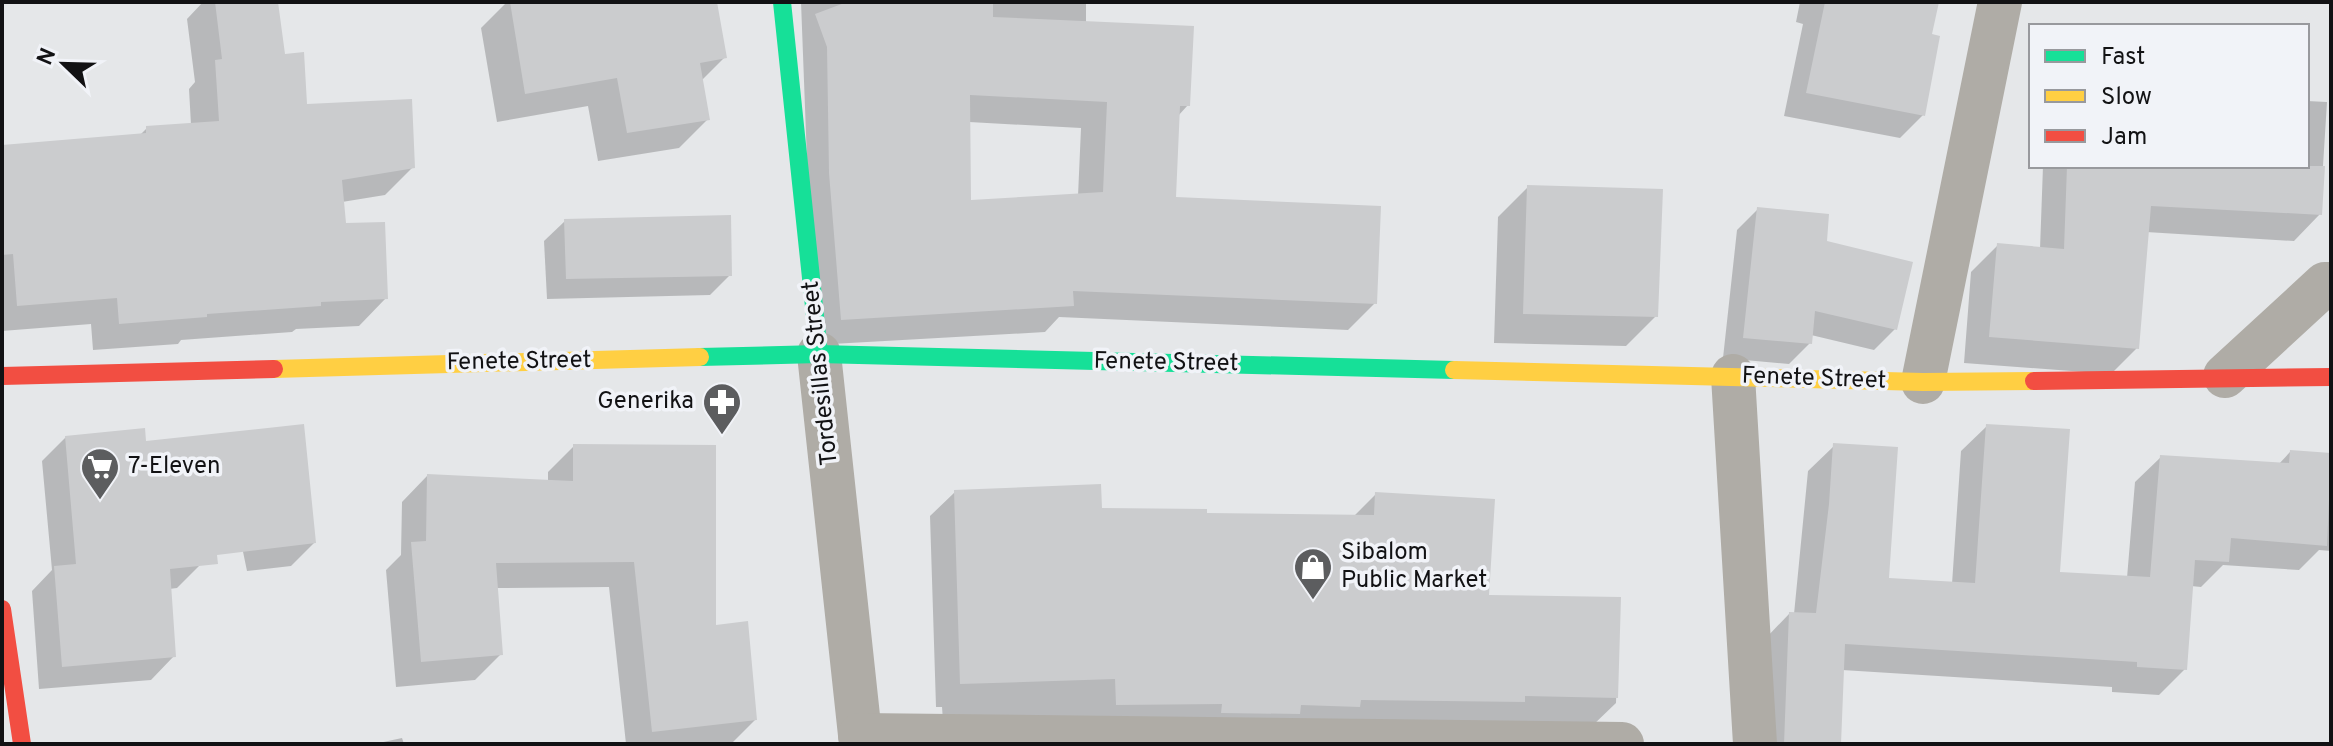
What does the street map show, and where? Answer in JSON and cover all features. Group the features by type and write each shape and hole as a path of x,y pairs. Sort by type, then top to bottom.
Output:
{"main road":[{"name":"Tordesillas Street","path":"782,2 819,354"},
{"name":"Fenete Street","path":"2,376 819,354 1923,382 2331,377"},
{"path":"2,609 22,744"}],"street":[{"path":"1923,382 2000,2"},
{"path":"2225,376 2325,284 2331,284"},
{"name":"Tordesillas Street","path":"819,354 861,740"},
{"path":"1733,376 1755,744"},
{"path":"861,740 1622,744"}],"building":[{"path":"215,2 278,2 285,54 304,52 307,104 412,99 415,168 342,180 346,223 385,222 388,299 321,302 321,306 119,324 117,298 17,306 13,254 2,255 2,145 146,133 146,126 219,121 215,60 222,59"},
{"path":"510,2 717,2 727,58 700,63 710,120 627,133 617,78 525,94"},
{"path":"847,2 993,2 993,17 1194,26 1190,106 1180,106 1176,197 1381,206 1377,304 1073,291 1074,306 841,320 829,173 827,47 815,14","holes":["970,95 1107,102 1103,192 971,200"]},
{"path":"1825,2 1939,2 1932,34 1940,36 1925,116 1806,93"},
{"path":"2325,166 2322,215 2151,206 2139,349 1989,337 1997,243 2064,249 2067,168"},
{"path":"1527,185 1663,189 1658,317 1523,314"},
{"path":"1757,207 1829,214 1827,241 1913,262 1897,330 1815,311 1812,344 1743,338"},
{"path":"731,215 732,276 566,279 564,219"},
{"path":"304,424 316,543 217,555 218,564 170,569 176,657 62,667 54,566 76,564 65,436 145,428 146,441"},
{"path":"1986,424 2070,429 2060,572 2150,577 2160,455 2289,463 2290,450 2331,453 2327,546 2231,538 2229,562 2195,560 2187,670 2137,667 2137,662 1845,644 1841,744 1784,744 1789,612 1816,613 1833,443 1898,447 1889,578 1975,583"},
{"path":"573,444 716,445 716,625 748,621 757,720 652,732 634,562 496,563 503,655 421,662 411,542 426,541 427,474 573,481"},
{"path":"1101,484 1102,508 1207,509 1207,513 1374,515 1375,492 1495,499 1489,595 1621,597 1618,698 1525,696 1525,702 1361,700 1360,707 1301,705 1300,714 1221,713 1222,704 1116,705 1115,679 960,684 954,490"}],"traffic: fast":[{"path":"782,2 819,354"},
{"path":"700,357 819,354 1454,370"}],"traffic: slow":[{"path":"274,369 700,357"},
{"path":"1454,370 1923,382 2034,381"}],"traffic: jam":[{"path":"2,376 274,369"},
{"path":"2034,381 2331,377"},
{"path":"2,609 22,744"}],"place":[{"name":"Generika","path":"722,436"},
{"name":"7-Eleven","path":"100,501"},
{"name":"Sibalom Public Market","path":"1313,601"}]}
